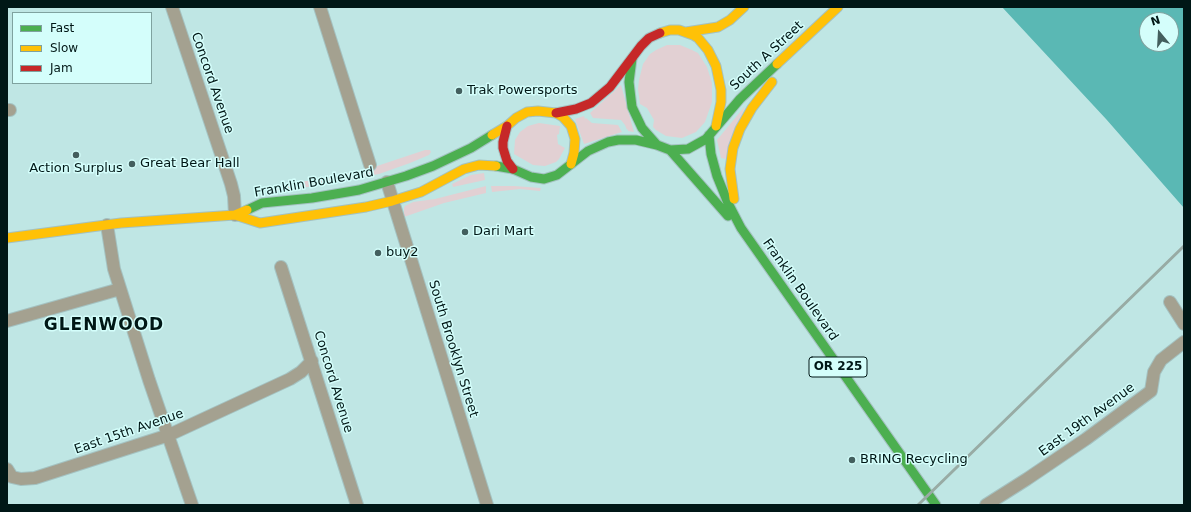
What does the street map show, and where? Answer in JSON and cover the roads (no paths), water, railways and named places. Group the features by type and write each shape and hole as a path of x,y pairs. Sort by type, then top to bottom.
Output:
{"main road":[{"path":"686,32 718,27 730,20 744,7"},
{"name":"South A Street","path":"716,126 740,99 838,7"},
{"name":"Franklin Boulevard","path":"7,238 107,225 172,219 234,215 260,222 342,211 392,201 421,192 455,173 471,167 493,165 513,169 531,177 544,179 557,175 588,151 608,142 618,140 636,140 670,150 688,149 697,146 716,126 721,102 721,90 716,66 703,44 693,35 686,32 670,30 656,34 644,43 610,87 598,98 584,106 556,113 542,111 527,112 462,153 433,166 387,182 334,195 262,203 234,215"},
{"name":"OR 225","path":"741,228 731,176 731,162 736,140 745,119 758,99 810,34"},
{"name":"Franklin Boulevard","path":"632,58 629,82 632,107 642,128 657,145"},
{"path":"556,113 568,121 574,132 575,146 571,164"},
{"path":"507,126 503,148 507,161 513,169"},
{"name":"Franklin Boulevard","path":"709,135 711,154 717,176 728,203 741,228 936,505"},
{"name":"Franklin Boulevard","path":"670,150 691,175 741,228"}],"street":[{"name":"Concord Avenue","path":"172,7 231,184 234,196 234,215"},
{"path":"320,7 370,165"},
{"name":"South Brooklyn Street","path":"387,182 487,505"},
{"path":"107,225 114,269 120,289 149,380 192,505"},
{"name":"Concord Avenue","path":"282,267 357,505"},
{"path":"7,321 120,289"},
{"path":"1170,302 1184,324"},
{"name":"East 19th Avenue","path":"986,505 1027,480 1128,409 1151,391 1154,372 1161,360 1184,342"},
{"name":"East 15th Avenue","path":"10,473 21,479 35,478 169,435 290,379 301,372 312,361"}],"water":[{"path":"1002,7 1184,7 1184,208 1106,119"}],"railway":[{"path":"918,505 1184,246"}],"place":[{"name":"Trak Powersports","path":"459,91"},
{"name":"Action Surplus","path":"76,155"},
{"name":"Great Bear Hall","path":"132,164"},
{"name":"Dari Mart","path":"465,232"},
{"name":"buy2","path":"378,253"},
{"name":"BRING Recycling","path":"852,460"}],"district":[{"name":"GLENWOOD","path":"104,326"}]}
